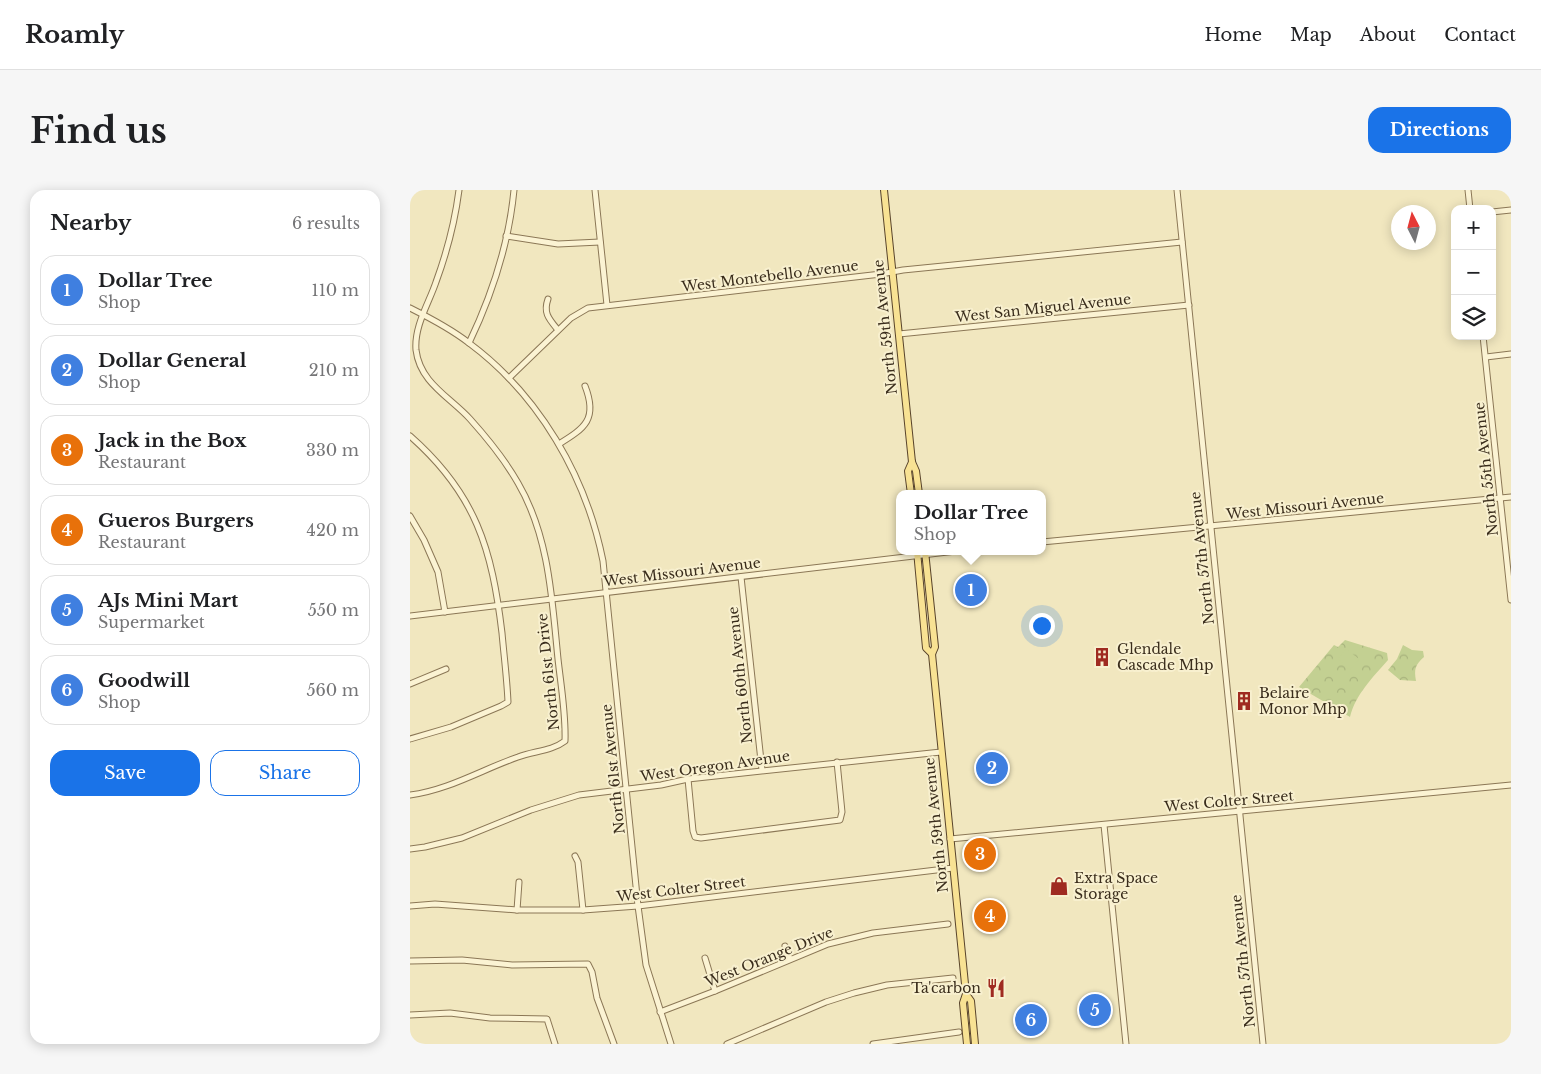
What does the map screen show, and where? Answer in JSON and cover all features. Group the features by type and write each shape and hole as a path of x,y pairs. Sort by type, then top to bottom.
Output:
{"main road":[{"name":"North 59th Avenue","path":"884,190 912,462 916,471 918,490"},
{"name":"North 59th Avenue","path":"910,490 908,471 912,462"},
{"name":"North 59th Avenue","path":"917,555 926,648 932,654"},
{"name":"North 59th Avenue","path":"925,555 935,646 932,654 941,752 966,994 963,1003 967,1044"},
{"name":"North 59th Avenue","path":"966,994 971,1001 976,1044"}],"street":[{"name":"North 61st Drive","path":"410,794 443,787 520,756 558,747 565,741 552,600 542,541 519,485 483,433 461,409 428,379 421,369 416,350 416,340 423,315 448,246 459,190"},
{"path":"469,343 493,283 506,236 514,190"},
{"path":"594,190 606,306"},
{"name":"North 57th Avenue","path":"1177,190 1262,1044"},
{"path":"1468,190 1470,205"},
{"path":"1496,212 1511,210"},
{"path":"506,236 558,244 600,242"},
{"name":"West Montebello Avenue","path":"509,378 558,330 579,312 588,308 654,302 892,272 1182,242"},
{"path":"548,299 545,309 546,314 558,330"},
{"name":"West San Miguel Avenue","path":"899,334 1189,305"},
{"path":"410,308 469,343 509,378"},
{"name":"North 55th Avenue","path":"1484,340 1511,600"},
{"path":"1486,357 1511,354"},
{"name":"North 61st Avenue","path":"509,378 534,406 559,444 582,490 598,539 607,593 638,906 646,965 671,1044"},
{"path":"559,444 580,431 586,424 589,416 589,395 585,386"},
{"path":"410,436 428,452 448,475 468,503 480,531 490,559 498,606 508,702 451,727 410,739"},
{"path":"582,490 590,487"},
{"name":"West Missouri Avenue","path":"1046,542 1511,497"},
{"path":"410,516 424,540 438,572 445,612"},
{"name":"West Missouri Avenue","path":"410,616 552,600 902,555"},
{"name":"North 60th Avenue","path":"740,576 762,770"},
{"path":"410,684 446,669"},
{"name":"West Oregon Avenue","path":"410,849 462,838 531,810 579,795 661,786 688,779 762,770 941,752"},
{"path":"688,779 695,837 701,838 836,822 842,817 837,762"},
{"name":"West Colter Street","path":"950,839 1511,785"},
{"path":"1104,824 1126,1044"},
{"path":"575,856 578,862 583,910"},
{"name":"West Colter Street","path":"410,906 435,904 517,910 583,910 638,906 953,868"},
{"path":"517,910 519,882"},
{"name":"West Orange Drive","path":"660,1012 828,944 855,937 908,928 948,924"},
{"path":"785,946 790,959"},
{"path":"705,958 715,991"},
{"path":"410,961 462,960 512,965 588,964 592,972 597,998 614,1044"},
{"path":"727,1044 854,992 953,978"},
{"path":"410,1015 450,1013 490,1018 547,1019 555,1044"},
{"path":"873,1044 959,1032"}],"green space":[{"path":"1345,640 1387,653 1388,660 1360,694 1350,717 1299,687 1334,645 1338,647"},
{"path":"1403,645 1412,650 1423,651 1424,657 1416,668 1416,681 1400,680 1388,670 1397,659"},
{"path":"1346,649 1359,659 1350,670 1338,659"}],"place":[{"name":"Dollar Tree","path":"971,590"},
{"name":"Glendale Cascade Mhp","path":"1102,657"},
{"name":"Belaire Monor Mhp","path":"1244,701"},
{"name":"Dollar General","path":"992,768"},
{"name":"Jack in the Box","path":"980,854"},
{"name":"Extra Space Storage","path":"1059,886"},
{"name":"Gueros Burgers","path":"990,916"},
{"name":"Ta'carbon","path":"996,988"},
{"name":"AJs Mini Mart","path":"1095,1010"},
{"name":"Goodwill","path":"1031,1020"}]}
